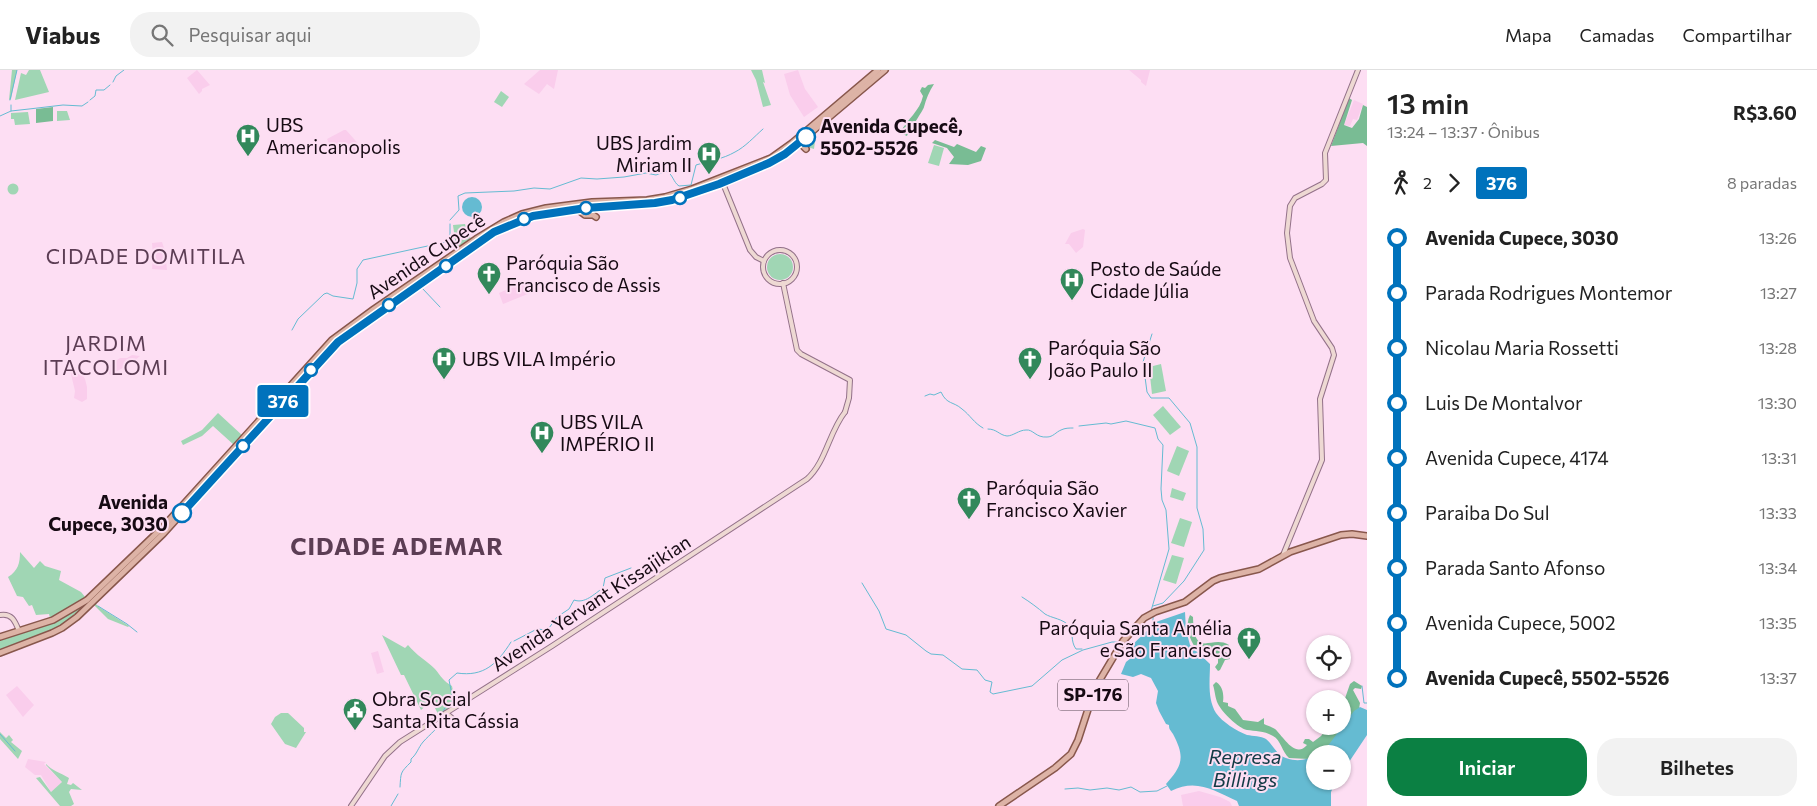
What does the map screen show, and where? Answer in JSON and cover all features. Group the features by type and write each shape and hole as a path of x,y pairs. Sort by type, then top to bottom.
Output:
{"main road":[{"name":"Avenida Cupecê","path":"0,653 52,633 77,616 162,534 329,350 345,335 494,232 533,216 608,205 655,203 672,200 721,180 771,158 780,152 878,70"},
{"name":"Avenida Cupecê","path":"0,637 60,617 74,609 97,591 168,521 332,340 476,238 504,222 533,211 602,201 656,199 684,192 774,161 816,132 884,70"},
{"path":"1283,555 1322,460 1320,399 1334,355 1332,348 1312,317 1293,267 1288,233 1290,211 1293,200 1326,180 1325,154 1358,70"},
{"path":"802,140 802,145 806,149"},
{"path":"721,180 750,250 764,262"},
{"path":"577,209 583,214 596,217"},
{"path":"589,216 593,210"},
{"path":"779,250 786,251 793,257 797,266 796,272 791,279 783,283 776,283 768,278 764,272 764,262 769,254 779,250"},
{"name":"Avenida Yervant Kissajikian","path":"351,806 387,753 400,742 800,484 814,472 845,412 850,398 850,380 801,354 797,350 783,283"},
{"name":"SP-176","path":"999,806 1072,754 1095,688 1122,643 1132,630 1150,614 1185,602 1213,581 1258,569 1283,555 1341,535 1367,536"},
{"path":"0,615 11,617 19,631"},
{"path":"446,713 452,718"}],"shaded area":[{"path":"197,70 210,85 202,89 199,94 187,78"},
{"path":"540,70 558,70 554,89 547,84 539,94 524,84"},
{"path":"798,70 805,89 818,107 804,117 790,95 784,74"},
{"path":"1129,70 1150,70 1146,86 1141,80"},
{"path":"1354,100 1363,104 1357,120 1353,119 1350,126 1344,125"},
{"path":"344,130 362,148 350,153 344,149 333,152 327,139"},
{"path":"1085,230 1083,247 1076,253 1069,244 1065,244 1071,233"},
{"path":"162,242 167,270 152,269 152,243"},
{"path":"525,282 530,293 503,304 499,293"},
{"path":"132,355 140,356 110,375 108,371 110,365 120,358 127,358"},
{"path":"73,369 82,374 85,379 87,399 82,402 74,398 75,391 70,370"},
{"path":"378,651 384,672 377,674 371,653"},
{"path":"17,686 34,705 23,717 6,695"},
{"path":"28,759 46,762 44,764 62,782 51,792 41,775 35,775 25,767"},
{"path":"1199,791 1220,797 1230,802 1232,806 1183,806 1181,795"}],"green space":[{"path":"12,70 17,70 11,99 9,100"},
{"path":"29,70 40,70 49,92 15,100 21,73 26,75"},
{"path":"751,70 762,70 765,83 763,82 771,105 763,107 756,80"},
{"path":"934,84 923,109 907,136 900,133 921,101 923,96 920,91 922,87 925,88 928,85"},
{"path":"501,91 509,97 502,107 494,102"},
{"path":"1349,98 1352,100 1344,125 1352,128 1359,119 1363,105 1367,107 1367,146 1363,143 1331,146"},
{"path":"53,107 53,121 36,123 36,109"},
{"path":"57,111 67,111 70,120 57,121"},
{"path":"28,112 30,124 15,125 14,119 11,119 11,113"},
{"path":"814,132 816,134 814,149 804,146 804,141"},
{"path":"935,140 954,147 957,144 976,152 981,146 986,148 981,161 968,165 949,164 954,157 947,148 932,143"},
{"path":"934,145 944,148 939,166 928,163"},
{"path":"13,183 19,189 13,195 7,189"},
{"path":"465,224 471,239 458,249 453,225"},
{"path":"780,254 789,258 793,267 789,276 780,280 771,276 767,267 771,258"},
{"path":"1161,364 1166,391 1152,394 1149,367"},
{"path":"1163,406 1181,427 1170,435 1153,415"},
{"path":"218,413 243,436 234,445 213,426 202,436 183,445 181,441 202,430"},
{"path":"1177,446 1189,451 1179,476 1167,471"},
{"path":"1172,488 1186,493 1183,501 1170,497"},
{"path":"1180,518 1192,522 1184,547 1171,543"},
{"path":"20,552 34,568 40,561 45,566 61,571 59,580 81,592 86,598 52,618 50,618 49,614 36,615 32,605 29,606 23,597 17,596 8,577 18,566"},
{"path":"1172,555 1184,558 1176,584 1163,580"},
{"path":"94,602 129,626 108,619 92,603"},
{"path":"87,603 60,627 0,650 0,640 58,621"},
{"path":"1190,615 1193,617 1194,630 1200,642 1222,642 1229,645 1229,651 1225,648 1220,648 1228,654 1230,659 1225,660 1220,670 1218,671 1215,667 1218,663 1218,658 1200,652 1199,645 1197,644 1196,648 1194,645 1188,627"},
{"path":"382,635 405,648 408,645 452,686 454,696 452,706 439,716 430,702 421,710 404,675 401,675"},
{"path":"1354,681 1362,686 1361,689 1355,688 1353,690 1360,703 1359,709 1351,720 1351,690 1348,690 1350,684"},
{"path":"1216,682 1222,688 1223,702 1228,703 1228,706 1235,709 1243,720 1258,722 1264,718 1264,724 1275,729 1290,745 1294,748 1303,749 1306,746 1306,759 1289,758 1278,740 1270,734 1243,729 1220,707 1213,685"},
{"path":"281,713 288,713 306,732 296,748 285,744 271,724 275,717"},
{"path":"0,732 6,738 9,735 13,740 11,742 22,751 18,759 0,739"},
{"path":"1340,735 1331,745 1307,745 1303,743 1305,739 1313,742 1321,736"},
{"path":"46,764 69,778 67,784 71,785 73,783 82,790 71,789 69,792 74,804 71,806 60,806 36,778 40,777 51,792 62,782"}],"water":[{"path":"468,197 476,197 482,203 482,211 476,217 468,217 462,211 462,203"},
{"name":"Represa Billings","path":"1185,612 1186,630 1190,645 1210,664 1210,695 1216,713 1226,723 1239,731 1247,735 1266,739 1283,757 1292,760 1306,759 1306,790 1332,790 1331,806 1239,806 1237,801 1205,787 1180,787 1171,791 1166,784 1179,766 1181,755 1169,725 1166,724 1156,703 1158,691 1151,678 1141,674 1133,677 1121,674 1126,662 1136,654 1136,650 1132,646 1153,623"},
{"name":"Represa Billings","path":"1360,707 1367,710 1367,735 1351,759 1351,745 1328,745 1336,735 1351,735 1351,715"}],"waterway":[{"path":"10,100 17,70"},
{"path":"113,82 116,76 124,70"},
{"path":"90,100 95,96 96,90 104,90 110,85"},
{"path":"0,116 11,111 63,105 82,106 88,102"},
{"path":"11,105 11,111"},
{"path":"450,220 459,210 458,196 465,193 514,191 534,188 550,189 581,178 624,177 646,173 656,175 666,171 679,186 691,185 696,165 735,152 746,145 763,129"},
{"path":"292,330 298,319 324,294 353,299 357,283 357,269 363,260 446,242 450,238 450,224"},
{"path":"422,288 440,307"},
{"path":"1152,334 1143,362 1147,392 1151,398 1169,398 1190,423 1197,447 1197,508 1203,529 1204,550 1184,581 1163,603 1153,606"},
{"path":"925,396 941,392 948,401 962,409 983,428"},
{"path":"1079,426 1126,421 1155,428 1158,439 1163,445 1161,489 1162,500 1166,510 1169,549 1151,611"},
{"path":"988,429 1007,436 1028,430 1047,437 1062,429 1073,428"},
{"path":"514,641 537,629 546,630 557,617 569,609 574,600 582,601 589,598 603,588 605,578 631,568"},
{"path":"862,583 879,611 886,629 906,635 926,651 931,654 943,655 962,669 977,670 985,680 992,682 990,692 993,694 1032,686 1062,660 1083,650 1112,642 1120,642"},
{"path":"1022,597 1045,614 1067,624 1076,649 1082,649"},
{"path":"98,606 137,632"},
{"path":"1153,616 1153,623"},
{"path":"444,712 444,709 453,700 449,680 457,673 475,673 489,667 495,663 511,642"},
{"path":"1124,643 1132,646"},
{"path":"1362,686 1364,703 1367,703"},
{"path":"400,787 403,771 423,742 444,717"},
{"path":"0,734 15,751"},
{"path":"1065,789 1078,788 1090,790 1107,788 1119,790 1131,787 1140,792 1157,791 1167,786"},
{"path":"391,806 398,794"}],"bus line":[{"name":"376","path":"182,513 329,350 345,335 494,232 533,216 608,205 655,203 672,200 719,184 774,161 806,137"}],"place":[{"name":"Avenida Cupecê, 5502-5526","path":"806,137"},
{"name":"UBS Americanopolis","path":"248,157"},
{"name":"UBS Jardim Miriam II","path":"709,175"},
{"name":"Paróquia São Francisco de Assis","path":"489,295"},
{"name":"Posto de Saúde Cidade Júlia","path":"1072,301"},
{"name":"UBS VILA Império","path":"444,380"},
{"name":"Paróquia São João Paulo II","path":"1030,380"},
{"name":"UBS VILA IMPÉRIO II","path":"542,454"},
{"name":"Avenida Cupece, 3030","path":"182,513"},
{"name":"Paróquia São Francisco Xavier","path":"969,520"},
{"name":"Paróquia Santa Amélia e São Francisco","path":"1249,660"},
{"name":"Obra Social Santa Rita Cássia","path":"355,731"}],"district":[{"name":"CIDADE DOMITILA","path":"146,257"},
{"name":"JARDIM ITACOLOMI","path":"106,356"},
{"name":"CIDADE ADEMAR","path":"397,547"}]}
